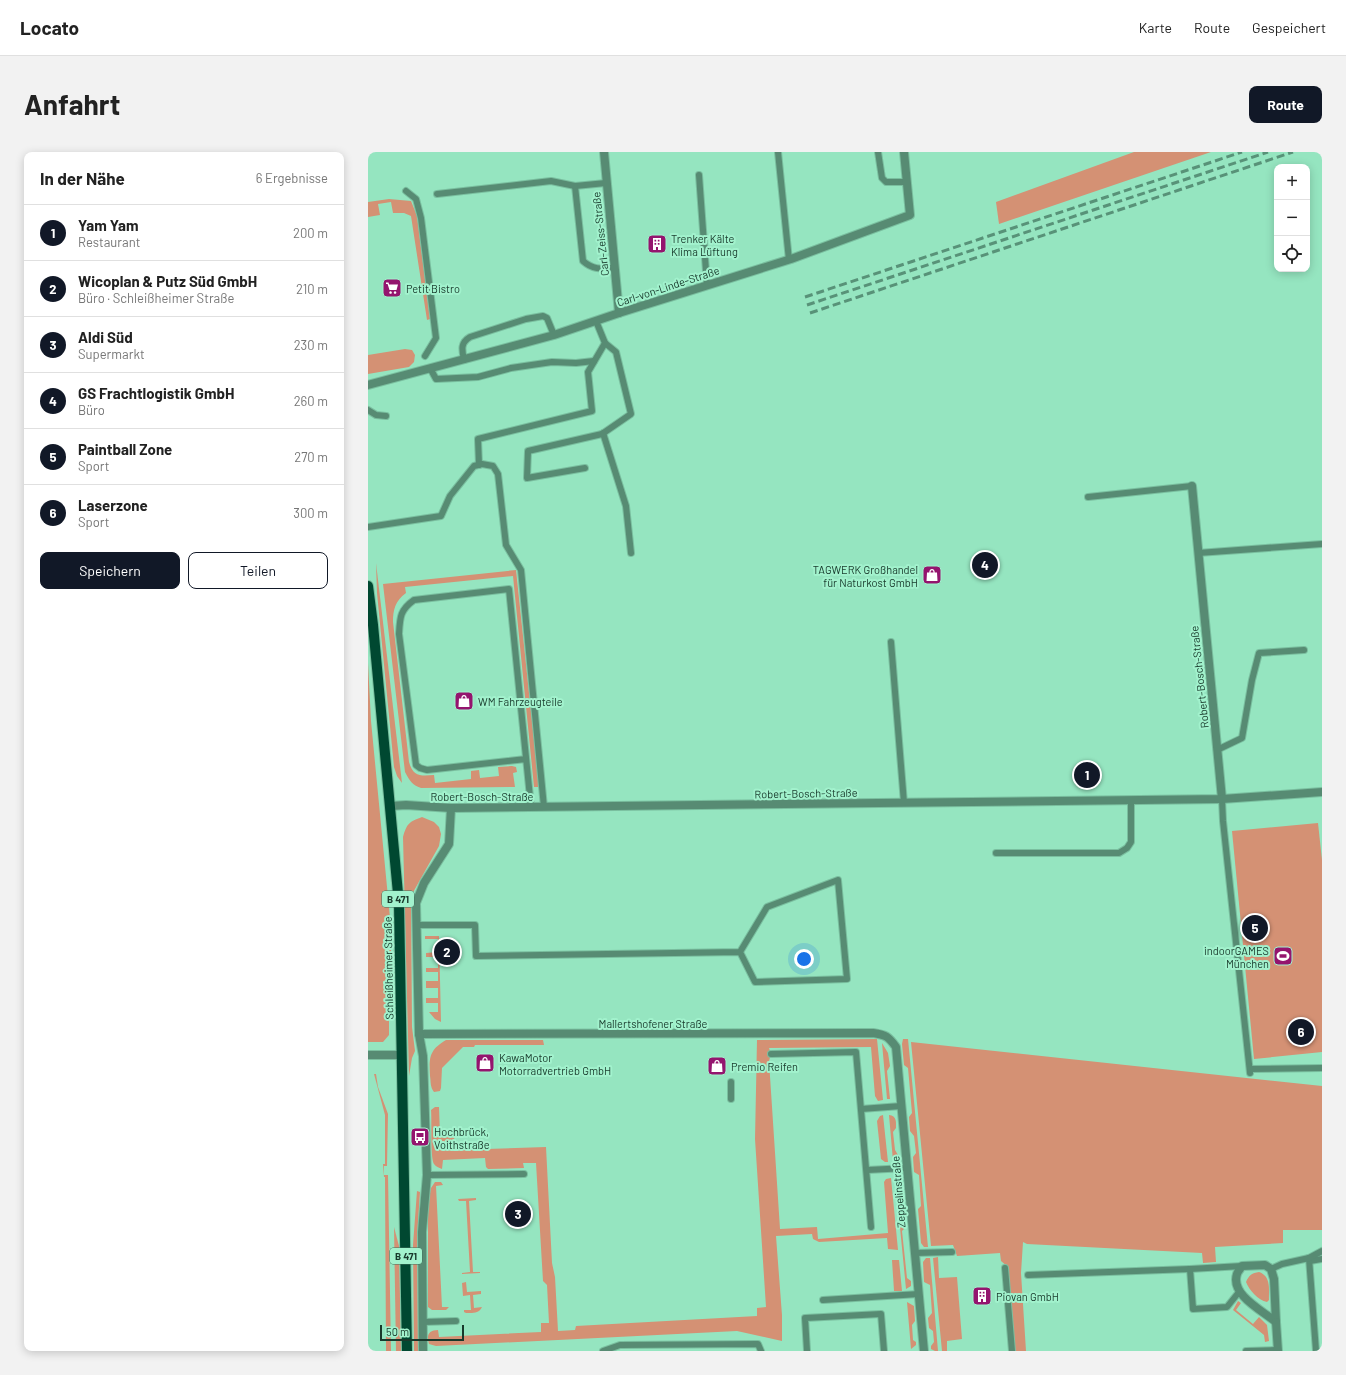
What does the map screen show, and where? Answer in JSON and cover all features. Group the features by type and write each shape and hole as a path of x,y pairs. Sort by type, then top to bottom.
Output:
{"main road":[{"name":"Schleißheimer Straße","path":"368,586 374,625 391,806 398,904 407,1351"}],"street":[{"name":"Carl-Zeiss-Straße","path":"604,152 619,313"},
{"name":"Carl-von-Linde-Straße","path":"368,385 554,336 619,313 789,260 910,215 904,152"},
{"name":"Robert-Bosch-Straße","path":"1192,486 1222,799"},
{"name":"Robert-Bosch-Straße","path":"391,806 451,808 1222,799 1322,792"},
{"path":"423,1351 422,1232 427,1175 423,1056 419,1034 416,903 424,883 449,844 451,808"},
{"name":"Mallertshofener Straße","path":"419,1034 873,1033 886,1035"},
{"name":"Zeppelinstraße","path":"886,1035 896,1047 924,1351"},
{"path":"368,1055 402,1056"},
{"path":"1276,1322 1249,1302 1239,1292 1236,1282 1237,1273 1242,1266 1265,1265 1271,1269 1274,1279 1278,1350"}],"lane":[{"path":"778,152 789,260"},
{"path":"878,152 882,178 886,182 907,182"},
{"path":"699,175 708,285"},
{"path":"437,194 550,181 575,186 606,183"},
{"path":"575,186 583,261 589,267 598,270 614,268"},
{"path":"406,191 416,199 421,218 436,338 426,356"},
{"path":"464,360 462,346 465,340 470,337 526,319 543,316 546,318 554,336"},
{"path":"585,468 527,478 528,451 603,433 631,414 616,352 605,343 596,321"},
{"path":"479,465 478,439 592,411 588,372 605,343"},
{"path":"430,368 436,379 459,379 478,377 512,368 552,362 576,363 594,361"},
{"path":"368,410 376,415 386,416"},
{"path":"603,433 626,506 631,553"},
{"path":"368,527 441,516 450,496 474,466 482,464 493,466 498,474 506,545 521,570 544,807"},
{"path":"1088,497 1192,486"},
{"path":"1198,553 1322,544"},
{"path":"526,759 427,770 416,765 399,634 402,613 406,605 414,600 509,589 531,807"},
{"path":"891,642 904,803"},
{"path":"1217,750 1242,738 1252,680 1259,653 1304,650"},
{"path":"1222,799 1223,821 1250,1071 1322,1068"},
{"path":"996,853 1119,853 1127,848 1131,842 1130,800"},
{"path":"838,880 847,979 755,982 740,952 767,906 838,880"},
{"path":"416,925 475,925 476,956 740,952"},
{"path":"770,1054 856,1052 872,1227"},
{"path":"731,1082 731,1099"},
{"path":"861,1109 901,1106"},
{"path":"867,1170 907,1168"},
{"path":"427,1175 524,1174"},
{"path":"915,1253 952,1252"},
{"path":"1310,1259 1322,1252"},
{"path":"1310,1259 1316,1351"},
{"path":"1271,1269 1282,1264 1310,1259 1322,1260"},
{"path":"1028,1275 1242,1266"},
{"path":"1005,1268 1012,1351"},
{"path":"1190,1269 1193,1309 1227,1307 1239,1292"},
{"path":"823,1300 919,1294"},
{"path":"807,1351 805,1318 881,1314 884,1351"},
{"path":"423,1322 456,1321"},
{"path":"603,1351 620,1345 758,1344 761,1351"},
{"path":"1246,1351 1278,1350"}],"shaded area":[{"path":"1134,152 1211,152 999,224 996,202"},
{"path":"389,199 411,201 417,216 430,319 427,320 411,216 404,213 393,213 391,202 378,204 380,215 368,217 368,202"},
{"path":"405,349 412,350 415,355 414,362 409,367 368,374 368,355"},
{"path":"376,563 402,783 397,776 394,767 377,593"},
{"path":"516,570 539,787 534,787 513,576 405,587 406,593 399,599 395,606 393,622 409,762 415,773 425,776 434,775 435,783 471,779 471,771 479,770 480,778 499,776 498,767 516,767 517,772 513,773 515,787 421,788 415,786 405,772 383,584"},
{"path":"368,663 371,721 390,918 392,978 389,1004 389,1035 383,1042 368,1042"},
{"path":"422,817 434,822 439,827 441,834 439,846 411,896 412,1027 415,1051 412,1058 409,1076 403,837 409,824"},
{"name":"indoorGAMES München","path":"1318,823 1322,860 1322,1052 1254,1059 1232,831"},
{"path":"425,936 439,936 441,1022 435,1019 429,1012 438,1012 438,1003 426,1003 426,998 438,998 438,988 426,988 426,981 438,981 438,972 426,972 426,968 438,968 438,957 426,957 426,953 438,952 438,939 425,939"},
{"path":"877,1039 883,1100 878,1101 875,1096 871,1047 769,1048 771,1054 769,1061 780,1229 817,1227 818,1239 888,1233 884,1182 886,1179 891,1178 898,1250 888,1249 887,1238 819,1242 813,1239 812,1234 776,1236 782,1315 782,1341 737,1331 436,1346 429,1344 428,1336 430,1332 435,1330 438,1330 439,1337 541,1332 541,1323 549,1323 547,1285 543,1281 536,1163 523,1163 524,1168 488,1169 486,1167 485,1158 443,1160 442,1169 437,1167 433,1160 432,1147 431,1110 435,1107 439,1107 440,1135 454,1135 455,1150 546,1147 552,1263 555,1277 558,1331 575,1330 576,1326 757,1316 757,1308 766,1307 755,1139 757,1040"},
{"path":"903,1039 908,1039 928,1247 924,1247 921,1243 918,1209 921,1206 919,1175 914,1172 913,1157 916,1153 914,1136 910,1131 909,1117 912,1113 908,1068 904,1065"},
{"path":"446,1040 543,1040 544,1045 475,1045 474,1047 463,1047 442,1068 440,1091 434,1092 431,1084 430,1059 436,1047"},
{"path":"911,1042 1322,1086 1322,1230 1283,1230 1283,1243 1215,1247 1216,1262 1203,1263 1202,1253 1027,1244 1023,1242 1021,1273 1026,1351 1015,1351 1008,1267 1001,1261 1000,1253 957,1256 953,1245 931,1246"},
{"path":"882,1043 888,1053 890,1066 887,1071 890,1099 887,1099"},
{"path":"374,1074 376,1074 378,1087 388,1114 387,1166 384,1166 384,1175 388,1175 391,1351 386,1351 385,1177 384,1177 383,1164 385,1164 385,1115"},
{"path":"883,1115 888,1162 881,1159 877,1121 880,1116"},
{"path":"889,1115 895,1118 896,1122 896,1128 893,1132 895,1150 899,1159 893,1161"},
{"path":"897,1175 900,1178 898,1184 901,1208 905,1213 906,1227 902,1231 907,1278 911,1281 911,1286 906,1289 895,1176"},
{"path":"435,1182 441,1182 443,1185 436,1186 442,1307 449,1307 446,1310 432,1310 428,1307 428,1204 431,1188"},
{"path":"417,1191 420,1192 417,1237 418,1351 414,1351 413,1245"},
{"path":"476,1198 476,1200 469,1201 473,1272 480,1273 462,1274 470,1272 466,1201 459,1201 458,1199"},
{"path":"394,1227 399,1246 401,1351 396,1351"},
{"path":"938,1257 939,1278 957,1277 962,1339 947,1341 947,1351 942,1351 933,1258"},
{"path":"926,1258 930,1258 938,1351 931,1349 934,1342 933,1331 929,1328 928,1318 932,1313 930,1285 924,1282 923,1262"},
{"path":"892,1260 899,1260 902,1291 894,1291"},
{"path":"1259,1272 1266,1277 1268,1283 1269,1300 1267,1302 1254,1294 1246,1282 1251,1275"},
{"path":"466,1282 467,1292 481,1291 481,1294 473,1295 474,1308 482,1307 475,1313 464,1312 464,1310 471,1310 470,1295 463,1296 462,1283"},
{"path":"1238,1301 1241,1303 1236,1310 1253,1324 1259,1317 1267,1325 1269,1341 1265,1342 1264,1335 1233,1310"},
{"path":"907,1302 914,1306 915,1321 912,1325 913,1340 916,1342 916,1345 911,1349"}],"railway":[{"path":"805,297 1242,152"},
{"path":"807,305 1268,152"},
{"path":"810,313 1293,152"}],"place":[{"name":"Trenker Kälte Klima Lüftung","path":"657,244"},
{"name":"Petit Bistro","path":"392,288"},
{"name":"GS Frachtlogistik GmbH","path":"985,565"},
{"name":"TAGWERK Großhandel für Naturkost GmbH","path":"932,575"},
{"name":"WM Fahrzeugteile","path":"464,701"},
{"name":"Yam Yam","path":"1087,775"},
{"name":"Paintball Zone","path":"1255,928"},
{"name":"Wicoplan & Putz Süd GmbH","path":"447,952"},
{"name":"indoorGAMES München","path":"1283,956"},
{"name":"Laserzone","path":"1301,1032"},
{"name":"KawaMotor Motorradvertrieb GmbH","path":"485,1063"},
{"name":"Premio Reifen","path":"717,1066"},
{"name":"Hochbrück, Voithstraße","path":"420,1137"},
{"name":"Aldi Süd","path":"518,1214"},
{"name":"Piovan GmbH","path":"982,1296"}]}
